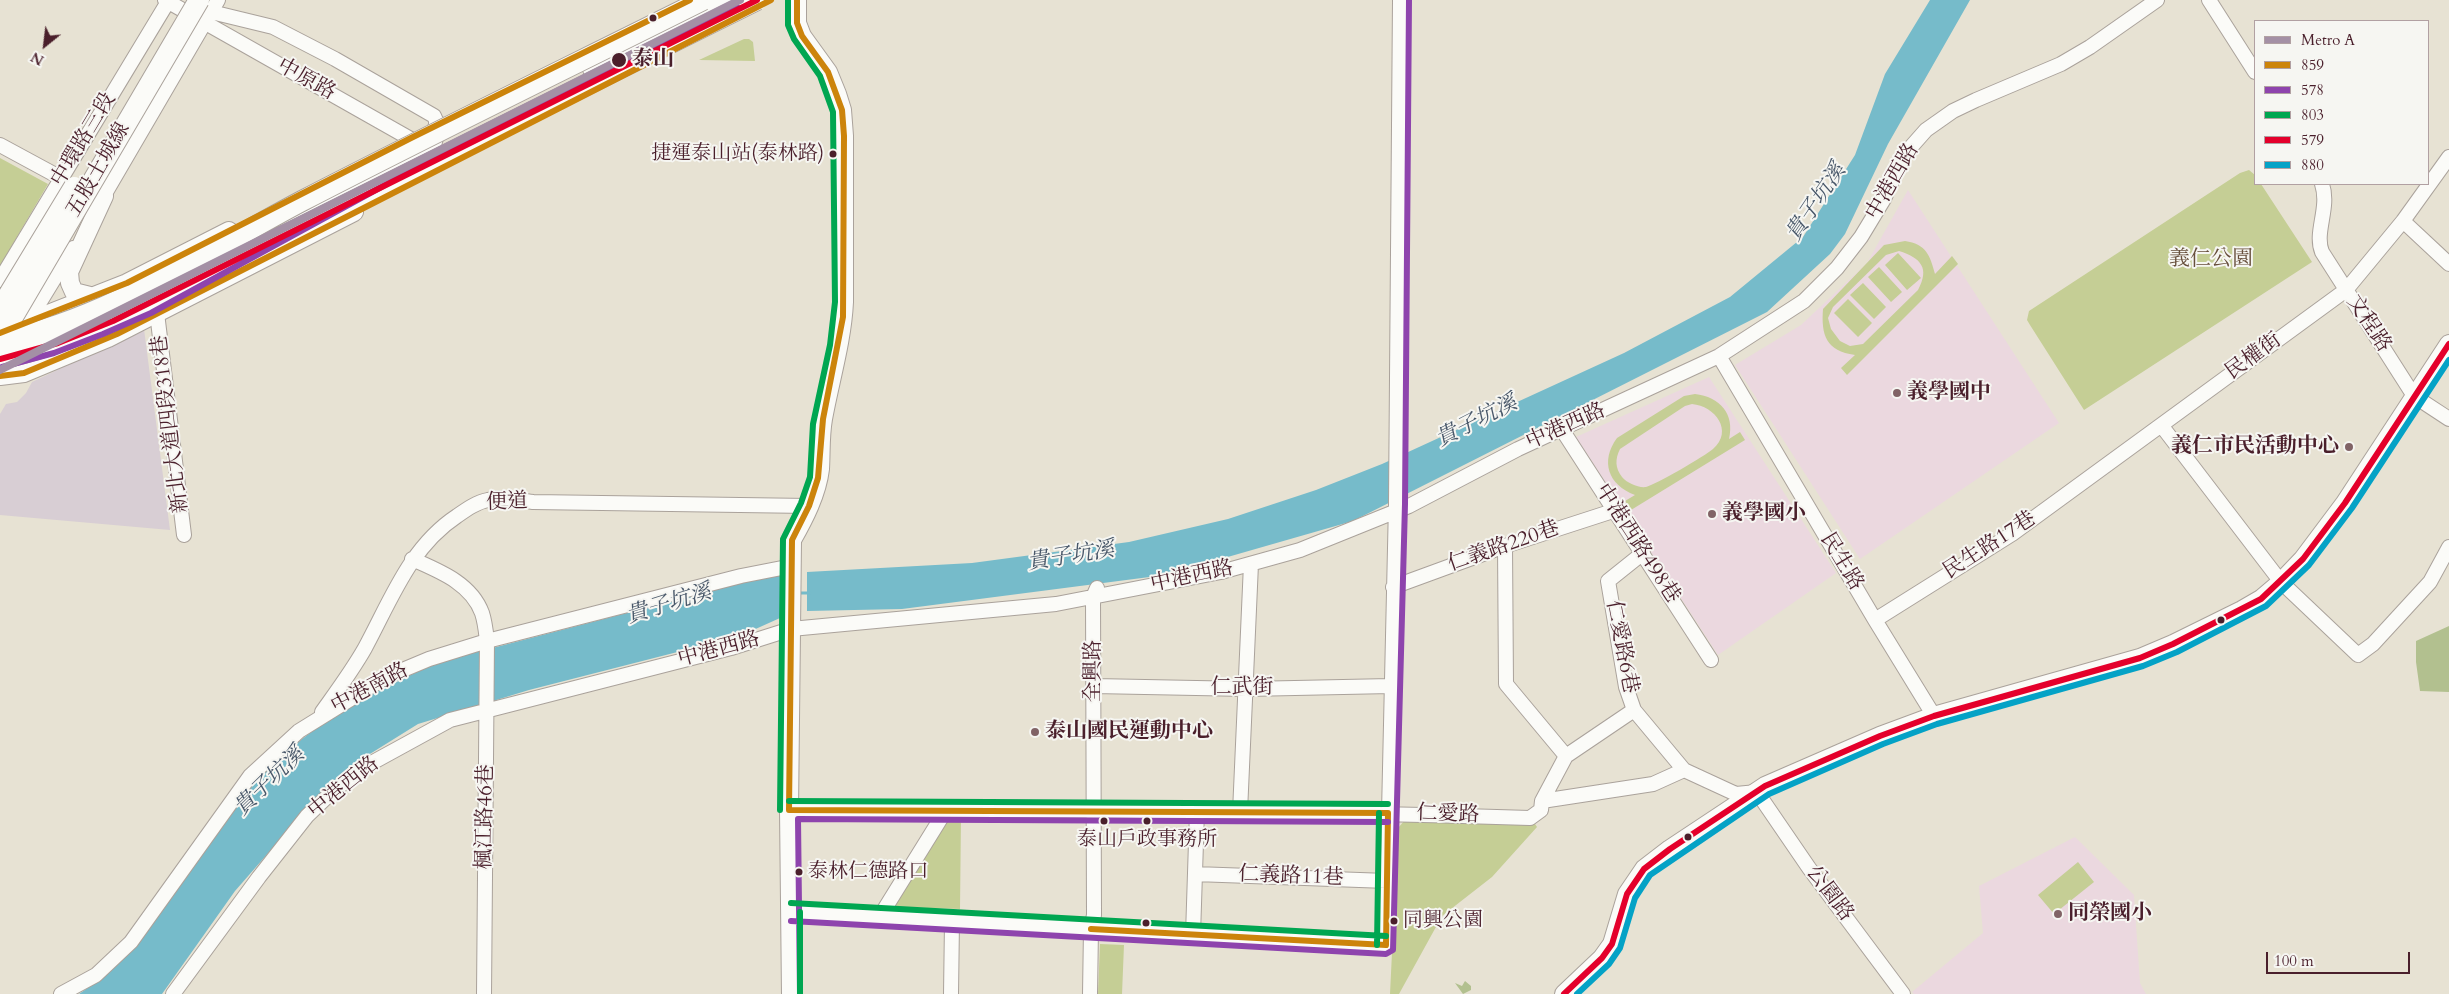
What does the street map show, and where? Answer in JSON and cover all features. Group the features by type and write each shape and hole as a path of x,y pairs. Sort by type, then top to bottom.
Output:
{"highway":[{"path":"181,278 258,224 367,167 703,0"},
{"path":"0,359 77,337 181,278 593,69 734,0"},
{"path":"6,341 73,319 181,278 757,0"},
{"name":"五股土城線","path":"0,309 119,113 171,1"},
{"name":"五股土城線","path":"6,341 208,9"}],"main road":[{"path":"0,333 127,283 411,138 690,0"},
{"path":"6,341 0,377 24,373 108,338 771,0"},
{"path":"791,994 789,810 792,540 809,506 820,470 823,419 842,328 844,136 842,110 838,94 828,72 802,36 797,23 797,0"},
{"path":"6,341 82,326 430,150 438,126"},
{"path":"94,297 74,292 70,283 69,272 104,196"},
{"path":"0,345 29,320"},
{"path":"0,359 6,341"},
{"path":"1564,994 1596,964 1612,944 1627,894 1644,869 1670,849 1757,792 1812,765 1934,716 2140,658 2173,644 2261,599 2303,559 2328,526 2363,477 2449,344"}],"street":[{"path":"791,912 1386,945 1396,508 1400,0"},
{"name":"中港西路","path":"173,994 259,877 307,816 332,792 366,766 450,720 487,708 731,648 791,624 958,615 1056,604 1095,592 1221,572 1300,550 1396,508 1561,428 1719,356 1804,301 1837,268 1861,238 1879,207 1903,156 1926,130 1953,111 2061,64 2090,47 2158,0"},
{"path":"2209,0 2254,70"},
{"name":"中原路","path":"171,1 208,9 430,150 442,167"},
{"name":"中環路三段","path":"0,280 171,1"},
{"path":"208,9 273,28 301,40 434,116 438,126"},
{"name":"中環路三段","path":"29,320 104,196 208,9"},
{"path":"0,145 61,178"},
{"name":"民權街","path":"2429,185 2449,157"},
{"name":"文程路","path":"2322,185 2326,205 2319,240 2322,252 2414,396"},
{"name":"民權街","path":"2102,468 2346,290 2403,221 2429,185"},
{"path":"2403,221 2449,264"},
{"name":"新北大道四段318巷","path":"157,312 174,419 184,535"},
{"name":"民生路","path":"1719,356 1934,716"},
{"path":"2414,396 2449,419"},
{"path":"2161,425 2281,582 2358,655 2372,644 2430,582 2449,547"},
{"name":"中港西路498巷","path":"1561,428 1616,510 1711,660"},
{"name":"民生路17巷","path":"1875,620 2012,534 2102,468"},
{"name":"便道","path":"317,718 341,686 364,650 412,559 430,538 448,522 472,506 488,499 809,506"},
{"name":"仁義路220巷","path":"1394,587 1505,546 1616,510"},
{"path":"1505,546 1506,684 1566,756 1634,710"},
{"name":"仁愛路6巷","path":"1643,553 1608,581 1626,687 1634,710 1684,770"},
{"name":"楓江路46巷","path":"412,559 444,572 467,589 481,612 487,644 484,994"},
{"path":"1240,812 1247,689 1250,564"},
{"name":"中港南路","path":"61,994 96,974 131,942 250,776 299,731 317,718 386,677 429,659 741,576 792,569"},
{"name":"全興路","path":"1090,994 1091,929 1094,915 1095,592"},
{"name":"仁武街","path":"1094,686 1247,689 1391,686"},
{"name":"仁愛路","path":"789,810 1094,810 1388,813 1530,818 1541,810 1542,801 1566,756"},
{"path":"1542,801 1653,784 1684,770 1736,794 1757,792"},
{"name":"公園路","path":"1757,792 1809,868 1903,994"},
{"path":"879,918 946,810"},
{"path":"1192,935 1197,811"},
{"name":"仁義路11巷","path":"1195,874 1387,881"},
{"path":"951,994 952,922"}],"shaded area":[{"name":"義學國中","path":"1908,190 2059,423 1860,559 1735,365 1801,325 1867,263"},
{"path":"144,329 170,530 0,515 0,414 6,404 17,402 26,393 32,382"},
{"name":"義學國小","path":"1709,377 1836,573 1718,655 1576,437"},
{"name":"同榮國小","path":"2075,837 2134,895 2140,983 2146,994 1914,994 1912,992 1983,933 1979,886"}],"green space":[{"path":"744,39 749,39 753,42 755,61 699,60"},
{"path":"0,158 48,184 0,266"},
{"name":"義仁公園","path":"2249,170 2254,174 2254,185 2262,185 2312,262 2084,410 2027,320 2029,311 2240,173"},
{"path":"1905,241 1918,245 1929,256 1935,274 1952,256 1958,264 1847,375 1841,368 1855,355 1837,350 1827,340 1823,327 1823,309 1884,245","holes":["1899,251 1918,261 1923,270 1922,282 1918,290 1863,344 1850,346 1840,341 1831,329 1828,318 1833,307 1886,255"]},
{"path":"1898,253 1921,278 1907,290 1885,265"},
{"path":"1879,267 1902,292 1891,302 1868,277"},
{"path":"1863,283 1886,307 1874,319 1850,295"},
{"path":"1848,299 1872,323 1858,337 1834,313"},
{"path":"1695,394 1712,399 1718,403 1724,408 1730,422 1729,439 1740,432 1745,440 1631,510 1625,501 1635,495 1618,485 1610,471 1608,464 1612,447 1617,438 1684,396","holes":["1692,404 1714,414 1722,427 1722,435 1713,449 1680,470 1646,487 1633,485 1622,477 1616,463 1620,449 1685,406"]},
{"path":"2449,626 2449,692 2420,691 2416,662 2416,641"},
{"path":"948,816 961,816 960,909 894,907"},
{"name":"同興公園","path":"1405,820 1533,821 1537,827 1492,877 1442,916 1399,994 1390,994 1398,828"},
{"path":"2078,862 2094,882 2054,914 2038,895"},
{"path":"1100,944 1124,945 1122,994 1098,994"},
{"path":"1465,981 1471,986 1471,990 1463,994 1455,983 1462,986"}],"water":[{"path":"1930,0 1970,0 1888,144 1845,234 1830,254 1767,312 1353,521 1165,575 902,609 807,611 807,572 972,563 1129,542 1228,519 1316,490 1382,464 1624,353 1730,297 1803,237 1855,155 1885,74"},
{"path":"780,573 780,618 740,636 529,690 418,724 349,767 319,795 235,891 162,994 79,994 108,974 140,939 254,781 293,746 340,710 435,663"}],"waterway":[{"name":"貴子坑溪","path":"796,593 810,593"}],"metro line":[{"name":"A","path":"0,370 740,0"}],"transit line":[{"name":"859","path":"0,333 127,283 411,138 690,0"},
{"name":"579","path":"0,359 58,343 113,321 757,0"},
{"name":"859","path":"0,376 24,373 117,334 771,0"},
{"name":"803","path":"780,810 783,539 801,503 810,477 813,424 830,345 835,302 833,112 820,76 794,39 788,25 788,0"},
{"name":"859","path":"789,810 792,540 809,506 818,478 823,419 843,317 844,136 842,110 828,72 802,36 797,23 797,0"},
{"name":"578","path":"791,921 1386,954 1393,950 1405,504 1409,0"},
{"name":"578","path":"2,367 54,353 151,313 425,163 738,8"},
{"name":"579","path":"1564,994 1602,958 1612,944 1627,894 1644,869 1670,849 1765,786 1880,736 1934,716 2140,658 2173,644 2261,599 2303,559 2345,503 2449,344"},
{"name":"880","path":"1577,994 1609,964 1620,948 1635,898 1650,875 1769,794 1883,744 1937,724 2143,666 2177,652 2266,606 2309,565 2352,508 2449,360"},
{"name":"803","path":"789,801 1388,804"},
{"name":"859","path":"789,810 1388,813"},
{"name":"803","path":"1377,945 1379,813"},
{"name":"859","path":"1386,945 1388,813"},
{"name":"578","path":"800,994 798,819 1388,822"},
{"name":"803","path":"791,903 1386,936"},
{"name":"803","path":"800,912 800,994"},
{"name":"859","path":"1091,929 1386,945"}],"place":[{"name":"泰山","path":"619,60"},
{"name":"捷運泰山站(泰林路)","path":"833,154"},
{"name":"義學國中","path":"1897,393"},
{"name":"義仁市民活動中心","path":"2349,447"},
{"name":"義學國小","path":"1712,514"},
{"name":"泰山國民運動中心","path":"1035,732"},
{"name":"泰山戶政事務所","path":"1147,821"},
{"name":"泰林仁德路口","path":"799,872"},
{"name":"同榮國小","path":"2058,914"},
{"name":"同興公園","path":"1394,921"}]}
